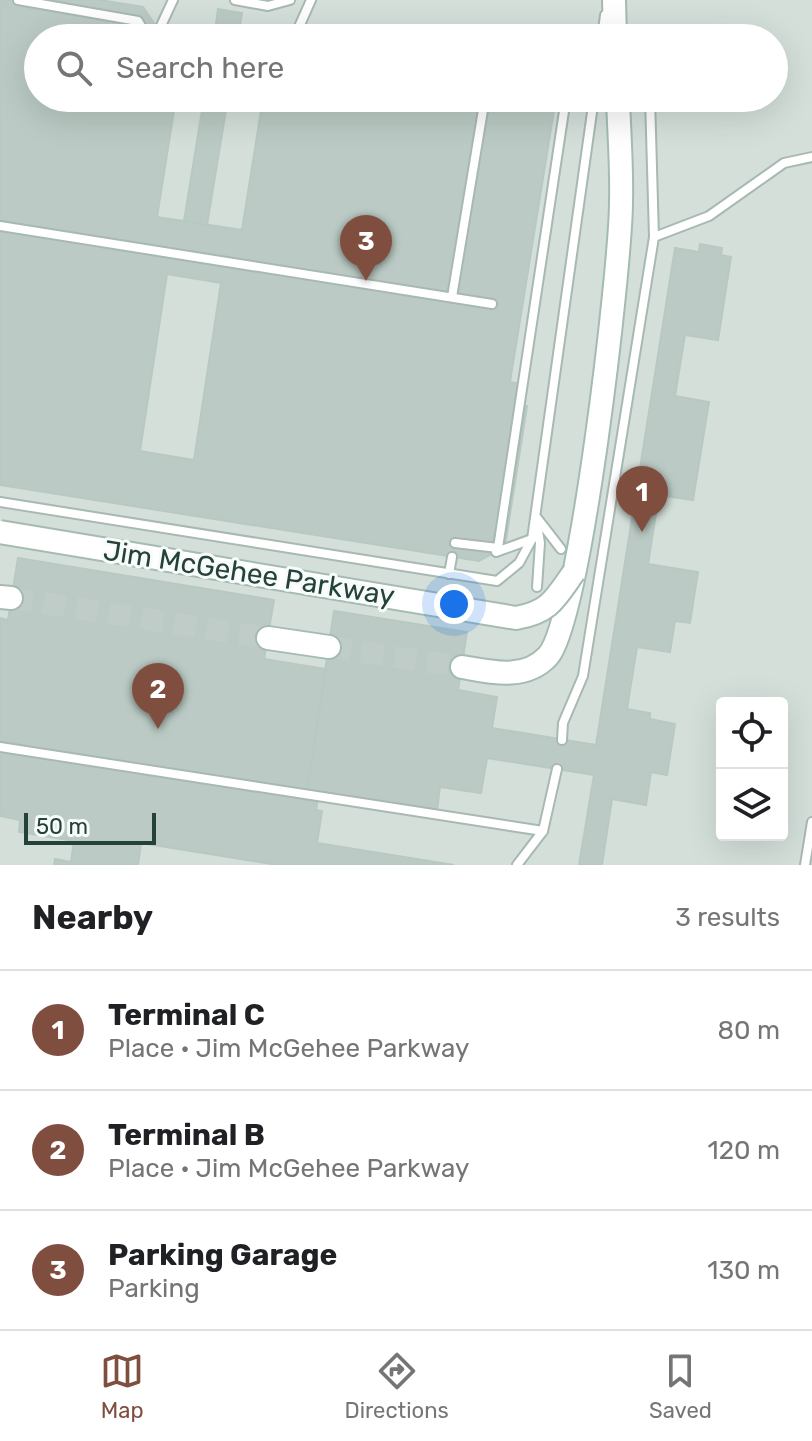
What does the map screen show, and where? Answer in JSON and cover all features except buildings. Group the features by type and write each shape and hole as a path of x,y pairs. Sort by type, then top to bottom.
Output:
{"main road":[{"path":"614,0 615,24"},
{"name":"Jim McGehee Parkway","path":"462,667 504,674 531,669 548,656 559,638 574,572 610,328 621,202 618,112"},
{"name":"Jim McGehee Parkway","path":"0,532 516,618 539,613 553,602 574,572"},
{"path":"268,638 329,647"}],"lane":[{"path":"18,0 138,21 140,24"},
{"path":"162,24 173,0"},
{"path":"235,0 268,6 290,0"},
{"path":"300,24 311,0"},
{"path":"603,24 606,0"},
{"path":"452,297 483,112"},
{"path":"455,543 498,548 518,434 519,405 564,112"},
{"path":"0,502 497,581 519,563 532,539 592,112"},
{"path":"562,740 563,723 583,676 654,237 650,112"},
{"path":"654,237 709,216 784,163 812,157"},
{"path":"0,226 492,304"},
{"path":"536,516 561,549"},
{"path":"536,516 540,543 537,587"},
{"path":"495,552 532,539"},
{"path":"449,574 452,557"},
{"path":"0,747 543,831"},
{"path":"517,865 543,831 557,769"},
{"path":"805,865 812,822"}],"shaded area":[{"path":"0,0 812,0 812,865 0,865"}],"tunnel":[{"path":"11,598 268,638"},
{"path":"329,647 462,667"}],"place":[{"name":"Parking Garage","path":"366,281"},
{"name":"Terminal C","path":"642,532"},
{"name":"Terminal B","path":"158,729"}]}
